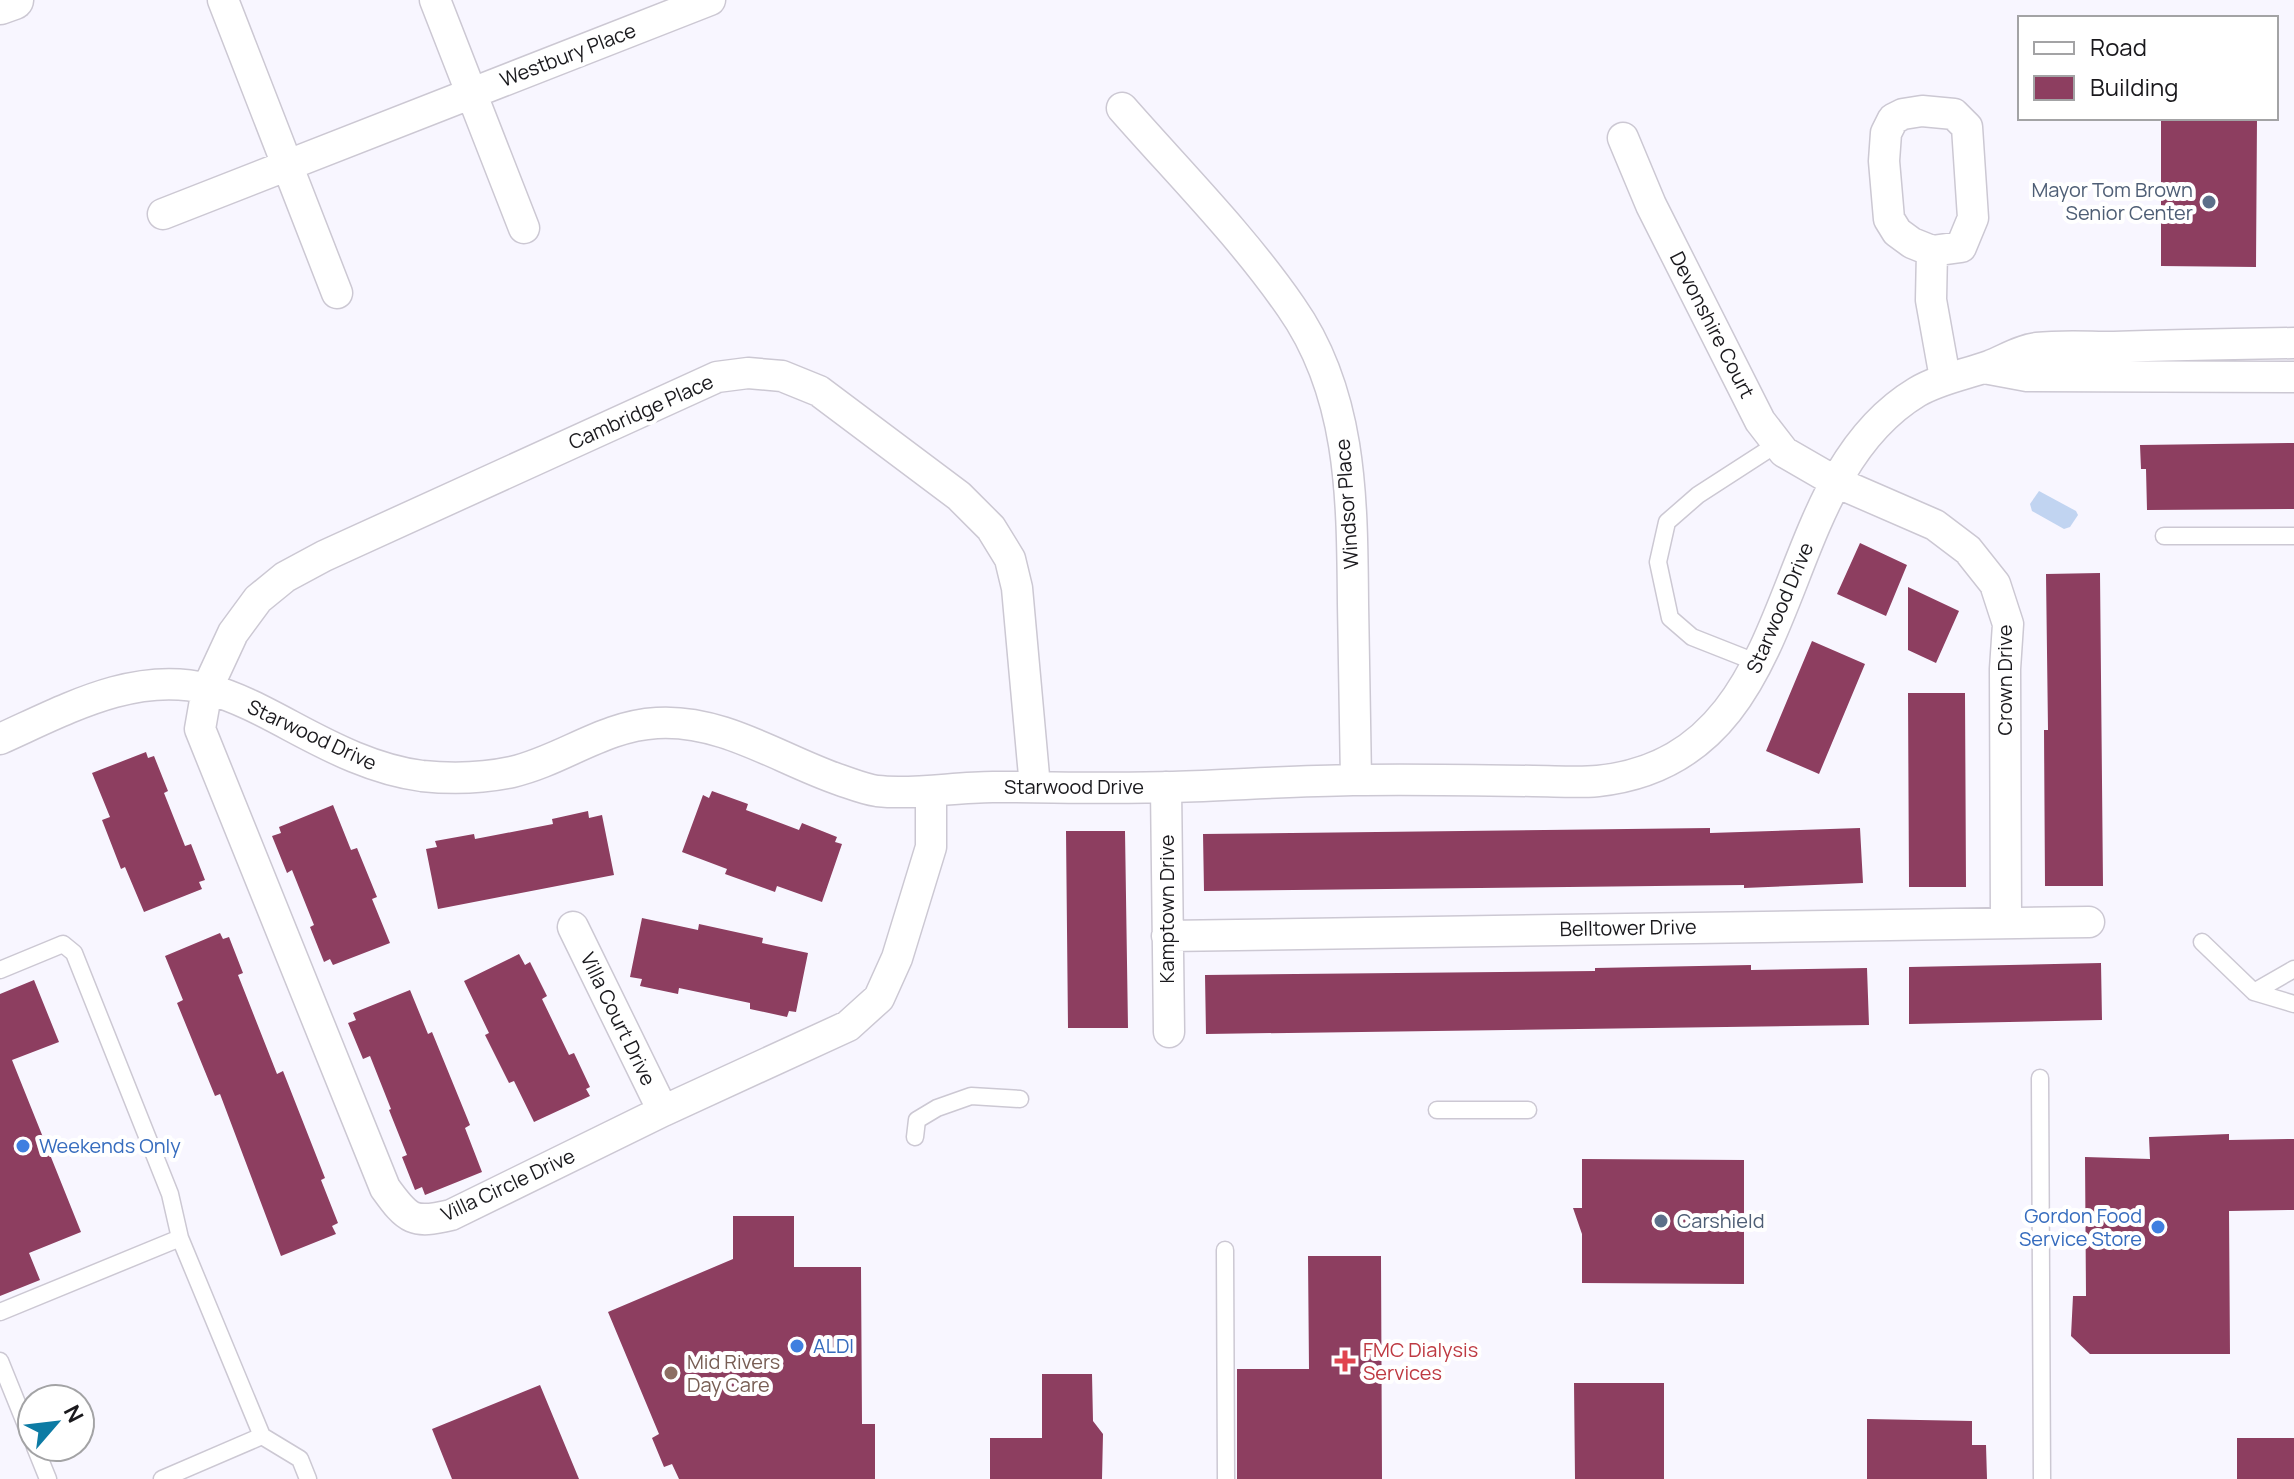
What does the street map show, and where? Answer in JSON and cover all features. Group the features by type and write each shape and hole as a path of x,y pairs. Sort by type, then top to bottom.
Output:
{"street":[{"path":"0,5 14,0"},
{"path":"223,0 337,293"},
{"path":"435,0 524,228"},
{"name":"Westbury Place","path":"163,214 710,0"},
{"name":"Windsor Place","path":"1122,108 1239,241 1292,308 1330,387 1346,445 1352,532 1356,780"},
{"path":"1922,111 1954,114 1967,127 1973,218 1961,247 1932,251 1912,243 1897,232 1889,219 1887,206 1886,133 1893,119 1922,111"},
{"name":"Devonshire Court","path":"1623,138 1651,205 1760,421 1784,452 1836,482"},
{"path":"1932,251 1931,300 1945,378"},
{"name":"Starwood Drive","path":"0,739 85,701 135,686 207,689 263,711 321,742 380,767 423,776 475,777 517,771 610,731 661,722 715,729 824,775 870,790 1166,787 1356,780 1599,781 1647,769 1685,751 1721,721 1749,682 1836,482 1852,456 1895,408 1916,393 1945,378 1984,368 2030,348 2294,343"},
{"name":"Starwood Drive","path":"1984,368 2027,376 2294,377"},
{"name":"Cambridge Place","path":"207,689 233,633 258,599 285,577 324,556 717,377 748,373 782,376 819,391 959,496 991,528 1010,559 1017,588 1035,787"},
{"name":"Crown Drive","path":"1836,482 1935,525 1968,550 1995,584 2008,624 2005,669 2006,922"},
{"name":"Villa Circle Drive","path":"207,689 200,729 385,1188 402,1212 424,1222 451,1215 663,1111 848,1026 879,998 897,958 931,847 931,791"},
{"name":"Kamptown Drive","path":"1166,787 1169,1032"},
{"name":"Belltower Drive","path":"1167,936 2089,922"},
{"name":"Villa Court Drive","path":"573,927 663,1111"}],"lane":[{"path":"1758,663 1692,637 1670,618 1658,562 1667,522 1698,495 1777,444"},
{"path":"2164,536 2294,536"},
{"path":"2202,942 2254,992 2294,1004"},
{"path":"0,970 63,944 74,953 170,1194 180,1238 262,1436 300,1459 308,1479"},
{"path":"2254,992 2294,969"},
{"path":"2040,1078 2042,1479"},
{"path":"915,1137 917,1120 937,1108 971,1096 1020,1099"},
{"path":"1437,1110 1528,1110"},
{"path":"0,1312 180,1238"},
{"path":"1225,1250 1226,1479"},
{"path":"0,1361 16,1400"},
{"path":"162,1479 262,1436"}],"water":[{"path":"2039,491 2076,511 2078,515 2070,527 2064,529 2032,511 2030,504"}],"building":[{"name":"Mayor Tom Brown Senior Center","path":"2161,120 2257,120 2256,267 2161,266"},
{"path":"2294,443 2294,509 2147,510 2146,469 2141,469 2140,445"},
{"path":"1860,543 1907,565 1886,616 1837,594"},
{"path":"2100,573 2103,886 2045,886 2044,730 2048,730 2046,574"},
{"path":"1908,587 1959,611 1936,663 1908,650"},
{"path":"1812,641 1865,664 1819,774 1766,751"},
{"path":"1908,693 1965,693 1966,887 1909,887"},
{"path":"146,752 148,758 154,756 168,791 164,793 185,846 191,844 205,880 199,882 202,889 144,912 125,867 121,869 102,820 110,817 92,773"},
{"path":"712,791 748,804 746,810 799,830 802,823 837,837 835,842 842,844 822,902 777,886 775,892 725,874 727,869 682,852 703,795 709,798"},
{"path":"333,805 351,850 357,848 377,897 372,899 390,943 333,965 330,959 324,962 310,927 314,925 292,870 287,873 272,836 281,833 279,827"},
{"path":"588,811 589,818 602,815 614,875 438,909 426,849 437,847 435,841 474,834 475,839 553,824 552,819"},
{"path":"1710,828 1710,833 1860,828 1863,883 1744,888 1744,885 1204,891 1203,834"},
{"path":"1066,831 1125,831 1128,1028 1068,1028"},
{"path":"642,918 698,930 699,924 763,938 762,943 808,953 796,1012 789,1011 787,1017 750,1009 750,1003 679,988 678,994 640,986 642,979 630,977"},
{"path":"220,933 223,939 229,937 243,973 238,975 277,1074 283,1071 325,1178 321,1180 338,1223 332,1226 336,1234 281,1256 220,1094 215,1096 177,1003 183,1000 165,956"},
{"path":"519,954 525,965 530,962 547,996 542,999 569,1055 574,1053 590,1087 586,1089 590,1096 534,1122 514,1081 509,1083 485,1035 489,1033 464,981"},
{"path":"2101,963 2102,1020 1909,1024 1909,967"},
{"path":"1751,965 1751,970 1867,968 1869,1025 1206,1034 1205,975 1595,971 1595,968"},
{"name":"Weekends Only","path":"34,980 59,1042 12,1060 81,1232 29,1253 40,1280 0,1296 0,994"},
{"path":"410,990 428,1034 432,1032 470,1125 465,1128 482,1172 425,1195 422,1187 415,1190 402,1157 407,1155 370,1056 363,1059 348,1023 356,1020 353,1013"},
{"name":"Gordon Food Service Store","path":"2229,1134 2229,1140 2294,1139 2294,1210 2229,1211 2230,1354 2090,1354 2071,1336 2073,1296 2086,1296 2085,1157 2150,1159 2149,1137"},
{"name":"Carshield","path":"1582,1159 1744,1160 1744,1284 1582,1283 1582,1234 1573,1208 1582,1208"},
{"name":"ALDI","path":"733,1216 794,1216 794,1267 861,1267 862,1424 875,1424 875,1479 679,1479 672,1464 664,1467 652,1438 659,1434 608,1312 733,1259"},
{"name":"FMC Dialysis Services","path":"1308,1256 1381,1256 1382,1479 1237,1479 1237,1369 1309,1369"},
{"path":"1042,1374 1092,1374 1093,1421 1103,1434 1102,1479 990,1479 990,1438 1042,1438"},
{"path":"1574,1383 1664,1383 1664,1479 1575,1479"},
{"path":"540,1385 579,1479 452,1479 432,1429"},
{"path":"1867,1419 1972,1421 1972,1445 1986,1445 1987,1479 1867,1479"},
{"path":"2237,1438 2294,1438 2294,1479 2237,1479"}],"place":[{"name":"Mayor Tom Brown Senior Center","path":"2209,202"},
{"name":"Weekends Only","path":"23,1146"},
{"name":"Carshield","path":"1661,1221"},
{"name":"Gordon Food Service Store","path":"2158,1227"},
{"name":"ALDI","path":"797,1346"},
{"name":"FMC Dialysis Services","path":"1345,1361"},
{"name":"Mid Rivers Day Care","path":"671,1373"}]}
